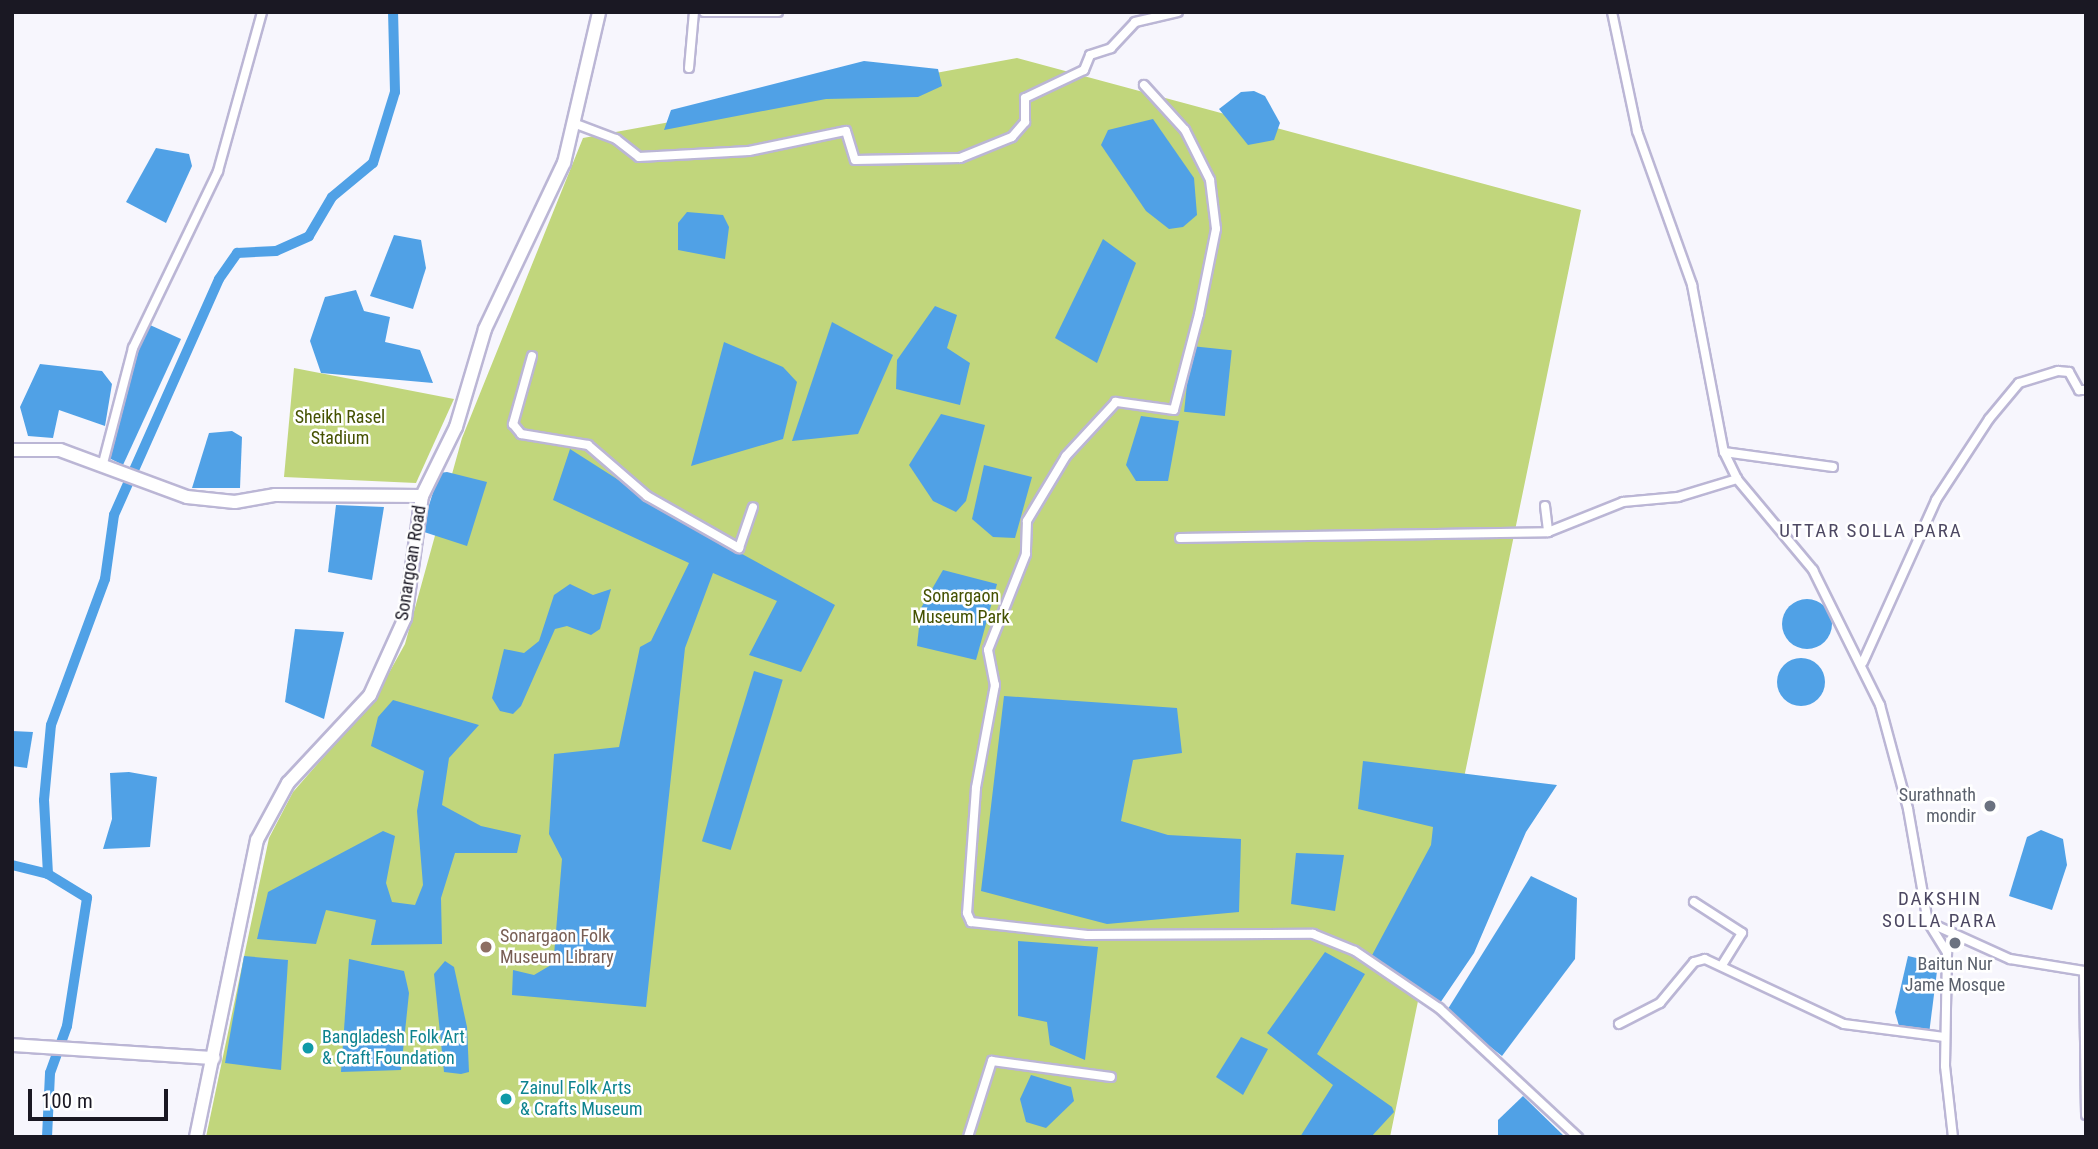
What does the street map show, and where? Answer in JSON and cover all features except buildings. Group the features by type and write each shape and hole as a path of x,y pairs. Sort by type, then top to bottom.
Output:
{"main road":[{"name":"Sonargoan Road","path":"196,1137 257,839 288,783 370,695 405,618 422,496 457,427 485,330 576,124 598,12"},
{"path":"12,450 60,450 149,488 234,502 275,495 422,496"},
{"path":"12,1045 214,1058"}],"street":[{"path":"102,467 132,348 218,171 262,12"},
{"path":"689,68 694,12"},
{"path":"704,12 778,12"},
{"path":"576,124 617,139 639,157 749,150 846,131 855,160 960,159 1022,129 1025,98 1084,70 1090,55 1111,48 1135,22 1178,12"},
{"path":"1612,12 1637,131 1692,285 1724,452 1737,480 1813,570 1863,662 1908,809 1928,922 1949,963 1944,1037 1953,1137"},
{"path":"1144,85 1185,130 1210,180 1216,229 1199,314 1174,410 1116,402 1066,456 1027,521 1026,554 988,650 995,685 974,800 967,913 971,922 1087,935 1313,933 1355,951 1438,1008 1578,1137"},
{"path":"532,356 513,424 521,434 588,445 647,496 739,548 753,507"},
{"path":"1863,662 1936,500 1989,419 2019,383 2057,371 2069,372 2079,390 2086,390"},
{"path":"1724,452 1833,467"},
{"path":"1180,538 1548,532 1623,502 1678,496 1737,480"},
{"path":"1545,506 1548,532"},
{"path":"1694,902 1742,933 1723,964"},
{"path":"1928,922 2010,959 2085,972 2086,1115"},
{"path":"1619,1024 1660,1003 1694,961 1723,964 1844,1024 1944,1037"},
{"path":"968,1137 992,1061 1111,1077"}],"green space":[{"name":"Sonargaon Museum Park","path":"1017,58 1581,210 1390,1137 206,1137 269,838 293,792 375,698 405,644 462,438 583,138"},
{"name":"Sheikh Rasel Stadium","path":"294,368 454,399 416,483 284,477"}],"water":[{"path":"864,61 938,69 942,86 918,97 826,99 664,130 671,110"},
{"path":"1254,91 1265,96 1280,123 1274,140 1248,145 1219,109 1241,92"},
{"path":"1153,119 1194,178 1197,215 1183,227 1169,229 1146,211 1101,145 1108,130"},
{"path":"156,148 189,154 192,166 166,223 126,202"},
{"path":"687,212 723,215 729,227 725,259 678,250 678,223"},
{"path":"394,235 421,240 426,268 413,309 370,296"},
{"path":"1103,239 1136,263 1097,363 1055,338"},
{"path":"356,290 364,311 390,317 385,342 420,350 433,383 321,373 310,341 325,297"},
{"path":"935,306 957,315 947,348 970,363 960,405 896,389 897,360"},
{"path":"832,322 893,355 858,434 792,441"},
{"path":"150,325 181,339 123,465 109,458 136,352"},
{"path":"724,342 783,367 797,382 783,439 691,466"},
{"path":"1191,346 1232,350 1225,416 1184,412"},
{"path":"40,364 102,371 112,384 105,426 59,410 53,438 28,436 20,407"},
{"path":"941,414 985,425 966,501 956,512 933,501 909,465"},
{"path":"1141,416 1179,421 1168,481 1136,481 1126,465"},
{"path":"232,431 242,437 240,488 192,488 209,433"},
{"path":"570,449 689,525 835,605 801,672 749,655 777,601 713,573 685,648 646,1007 512,995 513,970 534,975 551,965 554,955 562,859 549,834 554,754 619,747 640,647 651,641 689,563 553,500"},
{"path":"984,465 1032,477 1015,538 993,537 972,519"},
{"path":"447,472 487,482 467,546 421,531 439,473"},
{"path":"336,505 384,507 372,580 328,572"},
{"path":"943,570 997,584 976,660 917,646 921,608"},
{"path":"570,584 593,595 611,589 600,629 591,635 567,626 555,629 521,706 513,714 500,711 492,698 504,649 524,653 539,641 554,595"},
{"path":"1807,599 1825,606 1832,624 1825,642 1807,649 1789,642 1782,624 1789,606"},
{"path":"295,629 344,632 324,719 285,702"},
{"path":"1801,658 1818,665 1825,682 1818,699 1801,706 1784,699 1777,682 1784,665"},
{"path":"754,671 783,680 731,850 702,841"},
{"path":"1004,696 1177,708 1182,753 1133,760 1121,821 1168,835 1241,839 1239,912 1107,924 981,891"},
{"path":"393,700 479,725 449,758 442,805 481,826 521,835 517,853 455,853 441,898 442,944 371,945 376,920 326,910 316,944 257,939 268,892 383,831 395,836 386,883 392,902 415,905 423,885 417,811 424,771 371,746 378,717"},
{"path":"12,731 33,732 27,768 12,766"},
{"path":"1363,761 1557,785 1526,832 1474,953 1438,1006 1370,959 1431,845 1433,827 1358,809"},
{"path":"129,772 157,777 150,847 103,849 112,819 110,773"},
{"path":"2041,830 2063,839 2067,865 2052,910 2009,896 2027,837"},
{"path":"1296,853 1344,855 1335,911 1291,904"},
{"path":"1531,876 1577,898 1575,959 1502,1056 1446,1012"},
{"path":"1018,941 1098,947 1085,1060 1050,1045 1047,1022 1018,1016"},
{"path":"1325,952 1365,974 1317,1054 1392,1107 1394,1112 1371,1137 1300,1137 1333,1085 1267,1033"},
{"path":"244,956 288,960 281,1070 225,1063"},
{"path":"1908,956 1938,963 1929,1034 1901,1033 1895,1012"},
{"path":"349,959 404,971 409,993 401,1070 341,1072"},
{"path":"445,961 454,967 467,1027 469,1072 461,1074 444,1072 434,974"},
{"path":"1241,1037 1268,1049 1243,1095 1216,1077"},
{"path":"1031,1075 1071,1087 1074,1101 1046,1128 1026,1122 1020,1099"},
{"path":"1523,1096 1565,1137 1498,1137 1498,1120"}],"waterway":[{"path":"47,1137 50,1073 67,1026 87,898 48,874 44,800 51,725 105,579 114,515 219,279 237,253 276,251 309,236 332,197 373,163 395,92 393,12"},
{"path":"12,865 48,874"}],"place":[{"name":"Surathnath mondir","path":"1990,806"},
{"name":"Baitun Nur Jame Mosque","path":"1955,943"},
{"name":"Sonargaon Folk Museum Library","path":"486,947"},
{"name":"Bangladesh Folk Art & Craft Foundation","path":"308,1048"},
{"name":"Zainul Folk Arts & Crafts Museum","path":"506,1099"}],"district":[{"name":"UTTAR SOLLA PARA","path":"1871,531"},
{"name":"DAKSHIN SOLLA PARA","path":"1940,910"}]}
